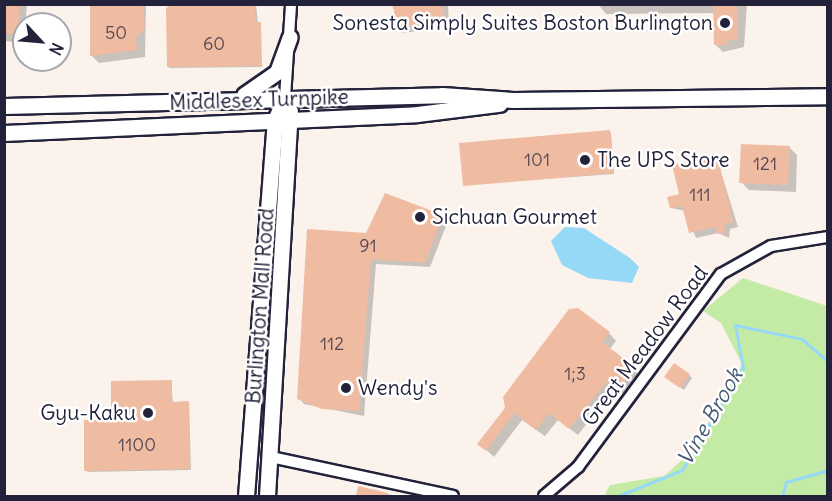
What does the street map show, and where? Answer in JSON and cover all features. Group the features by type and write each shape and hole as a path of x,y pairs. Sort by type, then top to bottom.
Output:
{"main road":[{"path":"232,98 269,81 290,37"},
{"name":"Middlesex Turnpike","path":"4,106 232,98 513,100 828,96"},
{"path":"285,98 293,119"},
{"path":"275,120 285,98"},
{"name":"Middlesex Turnpike","path":"4,133 447,112 513,100"},
{"name":"Burlington Mall Road","path":"267,496 293,119"},
{"name":"Burlington Mall Road","path":"246,496 275,120"},
{"path":"251,453 271,457"}],"street":[{"path":"285,98 291,4"},
{"name":"Great Meadow Road","path":"544,496 578,467 721,274 771,246 828,237"},
{"path":"271,457 453,496"}],"green space":[{"path":"743,278 827,306 827,496 604,496 610,485 664,476 692,451 742,364 721,323 703,311"}],"water":[{"path":"565,227 584,228 630,258 639,267 632,283 588,278 562,265 551,241"}],"building":[{"path":"4,4 19,4 19,12 12,12 12,35 4,33"},
{"path":"90,4 143,4 145,27 135,40 138,50 90,56"},
{"path":"173,4 255,4 255,22 261,22 262,66 167,67 166,8"},
{"path":"394,4 443,4 444,23 394,28"},
{"name":"Sonesta Simply Suites Boston Burlington","path":"713,4 737,4 737,40 727,40 727,45 714,45"},
{"path":"610,130 614,173 463,186 459,143"},
{"path":"741,144 790,146 788,185 739,183"},
{"path":"717,154 733,222 725,224 724,233 717,234 716,227 689,233 682,206 670,208 667,197 679,194 672,165"},
{"path":"385,193 443,215 425,263 371,259 359,411 322,409 297,399 307,229 366,233"},
{"path":"578,308 610,332 602,342 635,367 618,390 607,381 569,429 549,413 536,430 514,413 486,451 477,444 505,408 503,397 569,309"},
{"path":"674,363 690,374 680,388 664,377"},
{"path":"172,380 172,402 189,401 190,469 84,471 84,420 111,420 111,381"},
{"path":"358,486 388,493 388,496 356,496"}],"waterway":[{"name":"Vine Brook","path":"618,496 682,470 743,368 735,325 802,339 828,362"},
{"name":"Vine Brook","path":"782,496 786,482 828,470"}],"place":[{"name":"Sonesta Simply Suites Boston Burlington","path":"725,23"},
{"name":"The UPS Store","path":"585,160"},
{"name":"Sichuan Gourmet","path":"420,217"},
{"name":"Wendy's","path":"346,388"},
{"name":"Gyu-Kaku","path":"148,413"}]}
